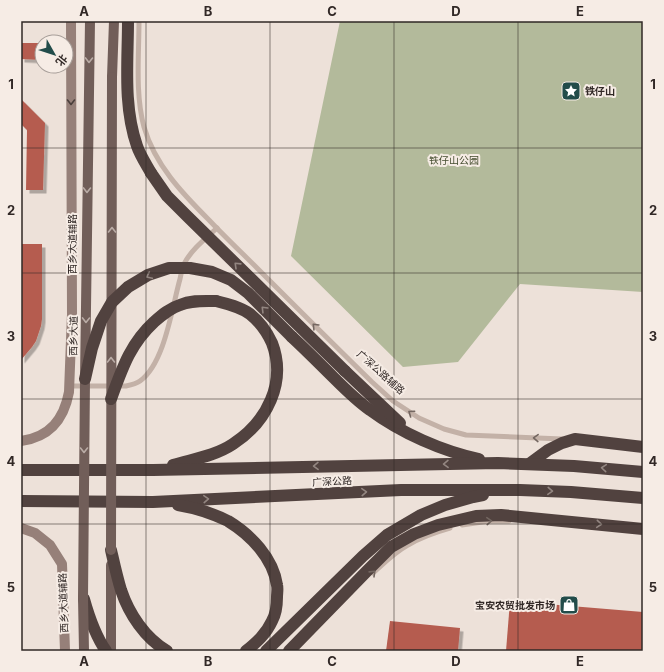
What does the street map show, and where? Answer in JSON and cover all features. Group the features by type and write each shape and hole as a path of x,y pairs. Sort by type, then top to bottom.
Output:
{"highway":[{"path":"128,21 127,89 130,121 137,147 151,173 167,196 187,216 345,371 414,436"},
{"path":"85,379 92,348 101,321 112,302 128,287 148,275 168,268 190,268 212,272 231,280 248,293 350,394 370,410 414,436 469,457 498,463"},
{"path":"111,399 122,367 132,347 148,328 163,314 179,305 199,300 216,301 235,306 249,314 262,325 275,353 277,369 276,387 270,403 261,418 247,433 233,444 214,454 153,470"},
{"path":"529,464 548,450 562,443 576,440 643,447"},
{"name":"广深公路","path":"21,470 153,470 498,463 574,466 643,472"},
{"name":"广深公路","path":"21,501 153,502 401,490 520,490 572,492 643,498"},
{"path":"266,651 363,556 387,535 421,515 445,505 474,497 520,490"},
{"path":"153,502 195,508 210,513 240,530 254,542 264,554 273,570 277,586 277,605 273,620 259,640 246,651"},
{"path":"289,651 367,575 391,548 414,534 438,525 476,516 501,515 643,529"},
{"path":"111,550 120,589 126,604 136,621 148,636 167,651"},
{"path":"83,598 96,635 106,651"}],"main road":[{"name":"西乡大道","path":"84,651 85,379 90,21"},
{"path":"111,651 112,77 114,21"},
{"path":"21,466 42,470"},
{"path":"21,504 40,500"}],"street":[{"name":"西乡大道辅路","path":"21,441 41,435 57,422 67,403 70,392 72,314 71,21"},
{"name":"西乡大道辅路","path":"21,528 35,533 50,545 62,564 64,651"}],"lane":[{"path":"70,386 126,386 134,384 148,373 154,364 164,340 184,265 191,254 216,228 186,198 171,180 157,159 144,127 139,95 139,21"},
{"name":"广深公路辅路","path":"216,228 372,382 393,401 419,418 444,429 466,435 576,440"}],"green space":[{"name":"铁仔山公园","path":"340,21 643,21 643,292 520,284 458,362 403,367 291,256"}],"building":[{"path":"21,43 34,43 34,60 21,59"},
{"path":"21,99 45,123 43,190 26,190 27,130 21,124"},
{"path":"21,244 42,244 42,319 36,341 21,360"},
{"path":"510,601 643,612 643,651 506,651"},
{"path":"390,621 460,628 458,651 386,651"}],"place":[{"name":"铁仔山","path":"571,91"},
{"name":"宝安农贸批发市场","path":"569,605"}]}
